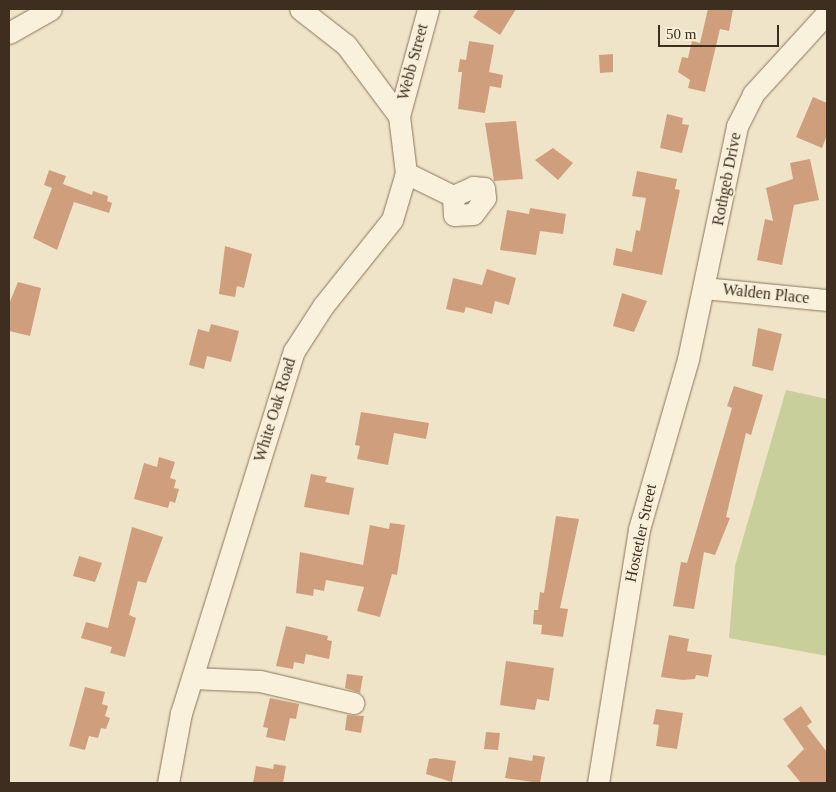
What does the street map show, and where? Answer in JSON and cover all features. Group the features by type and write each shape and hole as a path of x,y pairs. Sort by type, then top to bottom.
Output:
{"street":[{"path":"9,33 51,9"},
{"name":"White Oak Road","path":"168,783 192,678 294,351 323,306 392,220 406,173 399,116 346,45 300,9"},
{"name":"Webb Street","path":"399,116 428,9"},
{"name":"Rothgeb Drive","path":"704,288 737,126 753,94 827,12"},
{"path":"406,173 453,196"},
{"name":"Walden Place","path":"704,288 827,300"},
{"name":"Hostetler Street","path":"598,783 639,529 704,288"},
{"path":"192,678 260,680 353,703"}],"green space":[{"path":"786,390 827,399 827,656 729,638 735,566"}],"building":[{"path":"479,9 516,9 500,35 473,17"},
{"path":"708,9 733,9 729,31 720,29 705,92 688,88 690,80 678,72 682,57 688,58 692,41 700,43"},
{"path":"469,41 494,45 489,72 503,75 501,88 490,86 485,113 458,109 462,72 458,72 460,59 466,60"},
{"path":"613,54 613,72 600,73 599,55"},
{"path":"813,97 827,103 827,135 822,148 796,137"},
{"path":"667,114 683,118 682,124 689,125 682,153 660,148"},
{"path":"516,121 523,179 494,181 485,123"},
{"path":"553,148 573,163 558,180 535,160"},
{"path":"810,159 819,200 794,205 782,265 757,260 765,219 773,221 766,188 793,179 790,163"},
{"path":"49,170 66,176 63,184 92,195 93,191 108,196 107,201 112,203 109,213 74,202 57,250 33,238 52,188 44,185"},
{"path":"637,171 677,179 675,189 680,190 662,275 613,265 616,248 632,252 636,230 640,231 646,198 632,196"},
{"path":"530,208 566,214 563,234 540,231 536,255 500,250 507,210 529,214"},
{"path":"225,246 252,254 244,288 237,286 235,297 219,294"},
{"path":"487,269 516,278 509,305 495,301 492,314 466,307 464,313 446,309 453,278 482,285"},
{"path":"18,282 41,288 30,336 9,331 9,304"},
{"path":"622,293 647,301 634,332 613,326"},
{"path":"211,324 239,331 231,362 207,356 204,369 189,365 198,329 209,332"},
{"path":"758,328 782,334 773,371 752,366"},
{"path":"734,386 763,395 751,435 746,433 726,517 730,518 715,555 704,552 694,609 673,606 681,562 687,563 732,408 727,406"},
{"path":"361,412 429,423 426,439 394,433 388,465 357,459 360,446 355,445"},
{"path":"159,457 175,462 170,478 176,480 174,488 179,489 175,503 170,501 168,508 134,499 144,463 157,467"},
{"path":"311,474 327,477 325,482 354,488 349,515 304,507"},
{"path":"556,516 579,519 560,608 568,609 563,637 541,634 542,625 533,624 534,610 538,610 540,592 544,593"},
{"path":"390,523 405,525 397,575 392,574 380,617 357,611 364,587 326,580 324,591 314,589 313,596 296,593 300,552 363,565 370,525 389,529"},
{"path":"132,527 163,537 146,583 138,581 129,615 136,618 125,657 110,653 112,647 81,638 86,622 108,628"},
{"path":"79,556 102,563 95,582 73,576"},
{"path":"286,626 328,636 327,640 332,641 329,659 306,654 304,664 294,662 293,669 276,666"},
{"path":"669,635 689,639 687,651 712,655 708,677 696,675 695,679 683,680 661,677"},
{"path":"506,661 554,668 549,701 537,699 535,710 500,705"},
{"path":"347,674 363,676 360,693 345,688"},
{"path":"85,687 105,692 102,704 108,706 105,716 110,718 106,729 101,728 98,738 89,736 85,750 69,746"},
{"path":"270,698 299,704 296,719 290,718 285,741 266,737 268,728 263,727"},
{"path":"801,706 812,722 807,726 827,752 827,783 801,783 787,766 804,749 783,719"},
{"path":"656,709 683,713 677,749 656,746 659,725 653,724"},
{"path":"347,715 364,716 361,733 345,730"},
{"path":"486,732 500,733 498,750 484,749"},
{"path":"533,755 545,757 540,783 505,778 509,757 532,761"},
{"path":"429,759 456,761 452,782 426,774"},
{"path":"274,764 286,766 283,783 253,783 256,766 273,769"}]}
